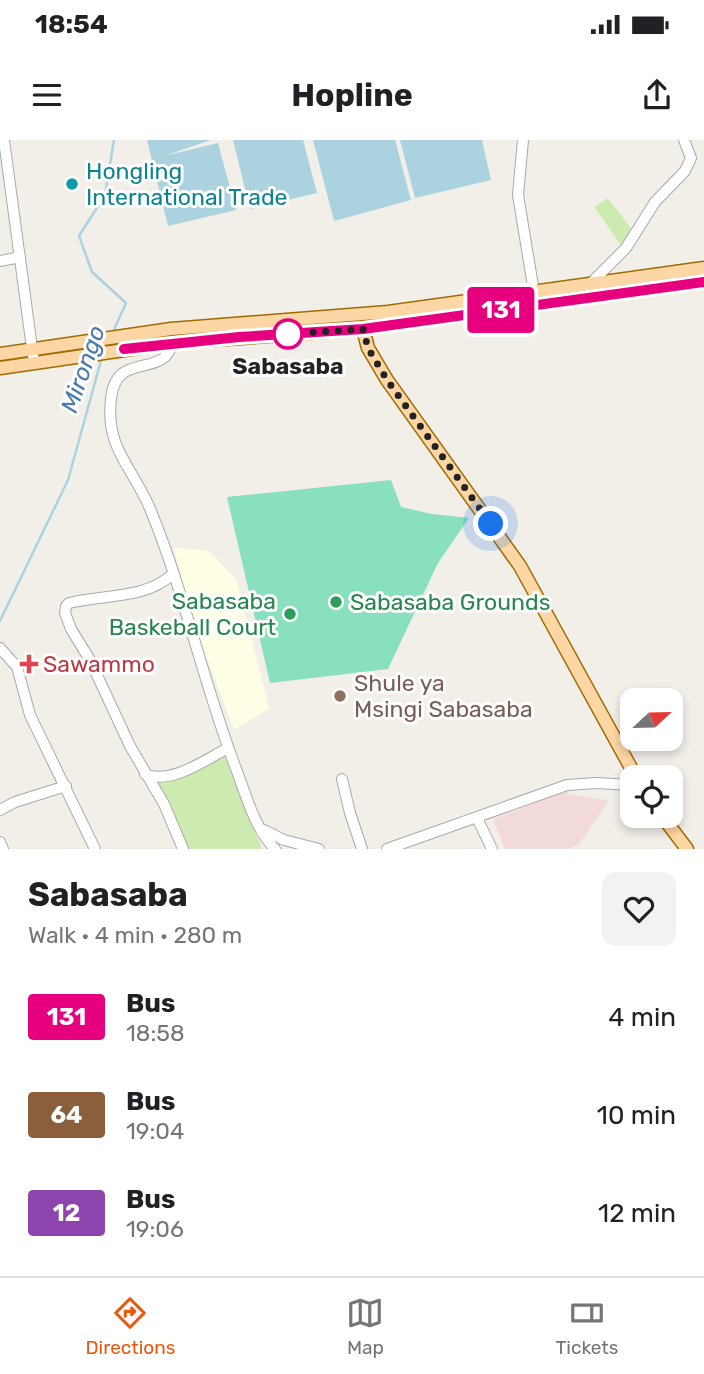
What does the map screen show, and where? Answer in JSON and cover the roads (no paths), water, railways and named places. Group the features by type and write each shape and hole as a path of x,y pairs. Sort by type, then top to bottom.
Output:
{"main road":[{"path":"0,368 34,363 95,346 122,335 349,316 704,268"},
{"path":"0,354 32,348 95,346 124,349 363,329 704,282"},
{"path":"363,329 368,348 387,380 526,576 629,765"},
{"path":"671,828 687,849"}],"street":[{"path":"4,140 34,363"},
{"path":"523,140 518,195 534,292"},
{"path":"590,285 626,248 656,202 685,171 691,158 684,140"},
{"path":"0,261 20,257"},
{"path":"349,316 363,329"},
{"path":"173,343 163,358 128,369 116,382 111,396 110,413 114,442 121,460 147,501 189,621 208,692 228,748 261,828 275,849"},
{"path":"173,574 160,584 139,592 76,601 66,606 65,612 71,629 90,660 145,774 164,804 183,849"},
{"path":"0,648 17,667 30,715 95,849"},
{"path":"145,774 167,776 228,748"},
{"path":"342,779 362,849"},
{"path":"388,849 567,785 620,784"},
{"path":"0,810 15,802 66,786"},
{"path":"477,818 492,849"},
{"path":"261,828 284,840 319,849"},
{"path":"0,842 3,849"}],"water":[{"path":"147,140 211,140 164,156 218,143 236,210 168,226"},
{"path":"233,140 303,140 317,193 250,209"},
{"path":"313,140 395,140 411,200 334,221"},
{"path":"400,140 482,140 491,180 415,198"}],"waterway":[{"name":"Mirongo","path":"113,332 126,303 92,272 79,236 105,195 114,140"},
{"name":"Mirongo","path":"0,621 68,480 102,357"}],"place":[{"name":"Hongling International Trade","path":"72,184"},
{"name":"Sabasaba","path":"288,334"},
{"name":"Sabasaba Grounds","path":"336,602"},
{"name":"Sabasaba Baskeball Court","path":"290,614"},
{"name":"Sawammo","path":"29,664"},
{"name":"Shule ya Msingi Sabasaba","path":"340,696"}]}
